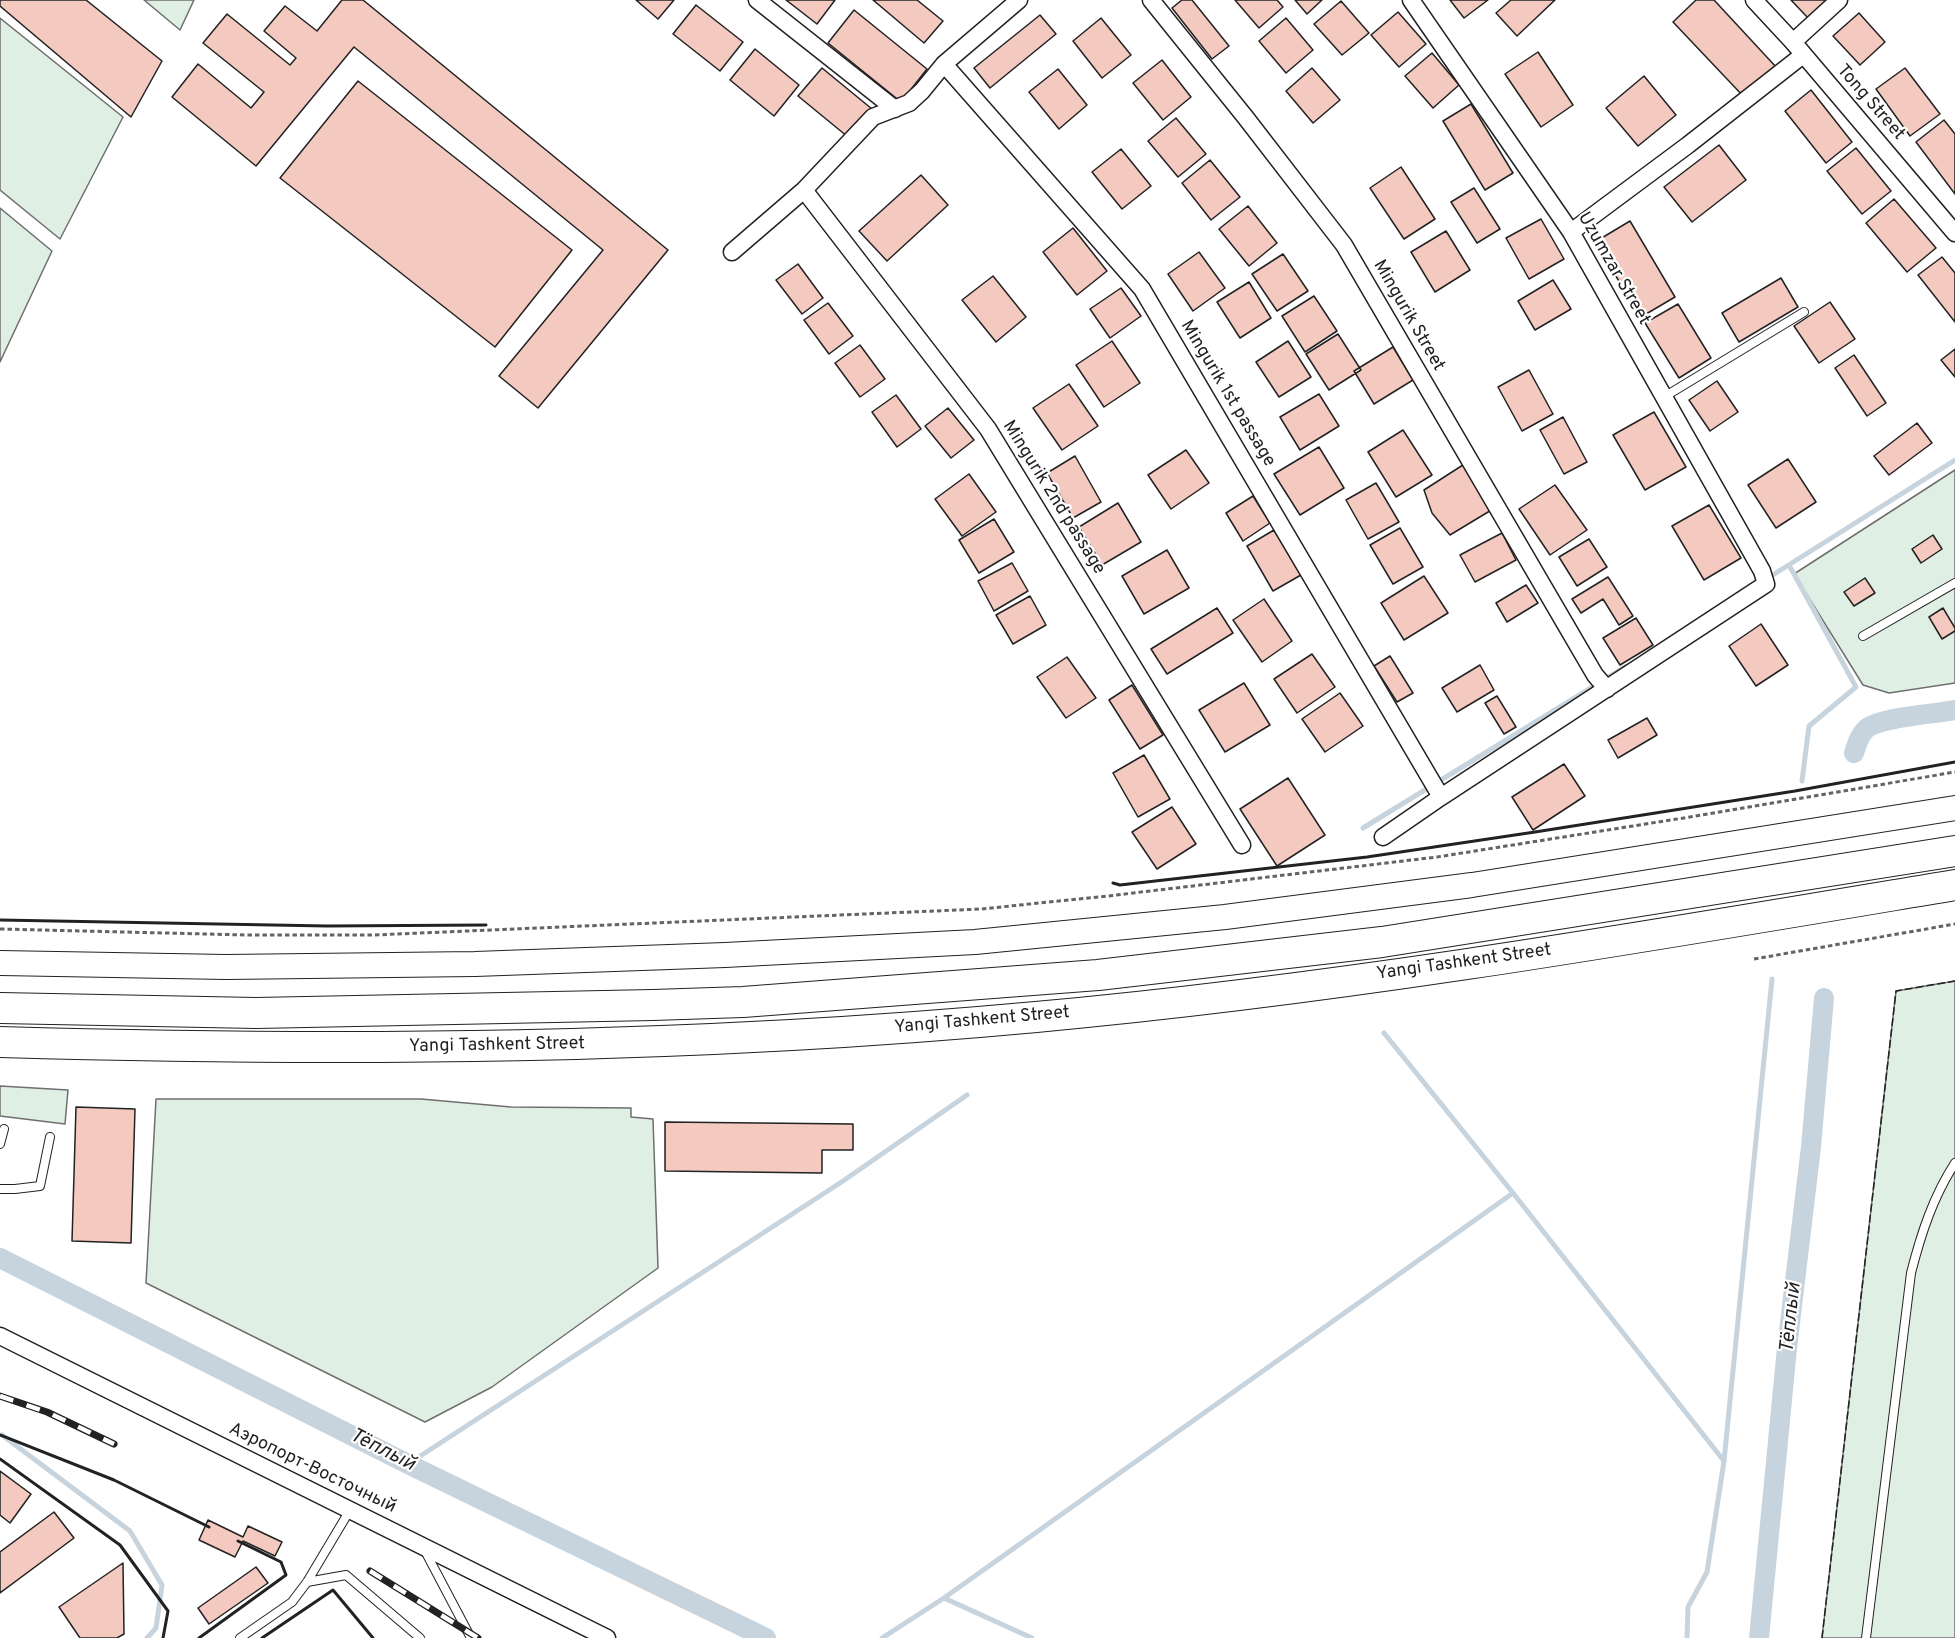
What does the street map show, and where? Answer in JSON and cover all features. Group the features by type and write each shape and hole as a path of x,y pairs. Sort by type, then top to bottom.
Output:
{"highway":[{"name":"Yangi Tashkent Street","path":"0,1008 256,1013 653,1005 743,1002 1098,975 1382,942 1955,851"},
{"name":"Yangi Tashkent Street","path":"0,1042 259,1047 564,1045 740,1038 1038,1017 1237,995 1388,975 1559,950 1955,885"}],"main road":[{"path":"0,963 226,967 452,964 725,955 975,942 1225,917 1472,885 1955,808"}],"street":[{"path":"757,0 895,109"},
{"path":"732,252 804,190 873,117 909,104 944,64 1019,0"},
{"name":"Mingurik Street","path":"1151,0 1344,245 1595,675 1607,689"},
{"name":"Uzumzar Street","path":"1411,0 1571,232 1764,577 1607,689"},
{"name":"Tong Street","path":"1754,0 1955,232"},
{"path":"1571,232 1688,145 1798,49 1839,0"},
{"name":"Mingurik 1st passage","path":"944,64 1142,289 1441,797"},
{"name":"Mingurik 2nd passage","path":"804,190 988,429 1242,845"},
{"path":"1383,837 1607,689"},
{"name":"Аэропорт-Восточный","path":"0,1336 608,1638"}],"lane":[{"path":"1664,397 1804,312"},
{"path":"1863,636 1955,583"},
{"path":"0,1144 4,1129"},
{"path":"0,1189 40,1186 50,1137"},
{"path":"1866,1638 1911,1273 1926,1221 1955,1163"},
{"path":"240,1638 292,1602 307,1582 350,1510"},
{"path":"422,1546 471,1638"},
{"path":"307,1582 346,1575 420,1638"}],"path":[{"path":"0,929 247,935 374,935 981,909 1437,857 1955,772"},
{"path":"1754,959 1955,924"}],"green space":[{"path":"144,0 194,0 180,30"},
{"path":"0,18 123,117 60,239 0,190"},
{"path":"0,208 52,251 0,362"},
{"path":"1955,470 1955,683 1889,693 1863,685 1794,574"},
{"path":"1955,981 1955,1638 1822,1638 1896,991"},
{"path":"0,1086 68,1090 65,1124 0,1116"},
{"path":"156,1099 421,1099 511,1107 631,1108 631,1117 653,1119 658,1268 492,1387 425,1422 146,1283"}],"building":[{"path":"0,0 86,0 162,61 131,117 0,6"},
{"path":"342,0 363,0 668,250 538,408 499,376 603,250 354,47 256,166 172,97 198,64 251,108 264,92 203,43 227,14 290,65 296,58 264,31 285,6 317,31"},
{"path":"636,0 674,0 658,19"},
{"path":"786,0 835,0 817,24"},
{"path":"873,0 917,0 943,21 924,43"},
{"path":"1182,0 1192,0 1229,46 1212,59 1172,8"},
{"path":"1235,0 1277,0 1283,7 1259,28"},
{"path":"1295,0 1322,0 1307,14"},
{"path":"1450,0 1488,0 1464,18"},
{"path":"1511,0 1555,0 1517,36 1496,13"},
{"path":"1696,0 1714,0 1777,68 1745,98 1673,22"},
{"path":"1791,0 1828,0 1809,19"},
{"path":"1341,1 1369,33 1342,55 1314,24"},
{"path":"696,5 743,42 720,71 673,34"},
{"path":"854,10 927,69 901,102 828,43"},
{"path":"1398,12 1426,44 1399,67 1371,35"},
{"path":"1859,13 1885,42 1860,65 1833,36"},
{"path":"1040,15 1056,34 990,88 974,68"},
{"path":"1101,18 1131,55 1102,78 1073,41"},
{"path":"1286,18 1313,50 1286,73 1259,41"},
{"path":"755,49 799,85 774,116 730,80"},
{"path":"1538,52 1573,105 1541,127 1505,74"},
{"path":"1432,53 1459,85 1433,108 1405,76"},
{"path":"1162,60 1191,97 1163,120 1133,83"},
{"path":"822,68 872,109 848,137 798,96"},
{"path":"1312,68 1340,100 1313,123 1286,91"},
{"path":"1905,68 1940,114 1910,136 1876,89"},
{"path":"1058,69 1087,105 1059,129 1029,92"},
{"path":"1644,76 1676,115 1638,146 1606,108"},
{"path":"358,81 572,250 495,347 280,178"},
{"path":"1811,90 1852,142 1826,163 1785,111"},
{"path":"1471,104 1513,173 1485,190 1443,121"},
{"path":"1176,118 1206,154 1178,177 1148,141"},
{"path":"1944,120 1955,134 1955,194 1916,142"},
{"path":"1719,145 1746,180 1692,222 1664,187"},
{"path":"1856,148 1891,191 1862,214 1827,171"},
{"path":"1121,149 1151,186 1122,209 1092,172"},
{"path":"1210,160 1240,197 1211,220 1182,183"},
{"path":"1401,167 1435,219 1404,239 1370,188"},
{"path":"921,175 948,205 887,261 859,231"},
{"path":"1474,188 1500,229 1477,243 1451,202"},
{"path":"1894,199 1936,248 1907,272 1866,223"},
{"path":"1248,206 1277,243 1249,266 1219,229"},
{"path":"1541,219 1564,259 1529,279 1506,238"},
{"path":"1630,221 1675,297 1641,317 1595,242"},
{"path":"1073,228 1107,271 1077,295 1043,252"},
{"path":"1446,231 1470,270 1435,292 1411,252"},
{"path":"1199,252 1225,288 1193,311 1168,274"},
{"path":"1283,254 1308,291 1277,311 1252,274"},
{"path":"1942,257 1955,273 1955,322 1918,275"},
{"path":"798,264 823,298 802,314 776,280"},
{"path":"993,276 1026,317 996,342 962,300"},
{"path":"1781,278 1798,307 1739,342 1722,313"},
{"path":"1553,280 1571,309 1535,330 1518,301"},
{"path":"1249,282 1271,318 1240,338 1217,302"},
{"path":"1121,288 1141,316 1110,338 1090,309"},
{"path":"1314,296 1337,331 1305,352 1282,316"},
{"path":"1830,302 1855,339 1819,363 1794,326"},
{"path":"828,303 853,336 829,354 804,320"},
{"path":"1678,304 1711,358 1679,378 1645,323"},
{"path":"1338,334 1361,370 1329,390 1306,354"},
{"path":"1112,341 1140,383 1104,407 1076,365"},
{"path":"1288,341 1311,377 1279,397 1256,362"},
{"path":"860,345 885,379 860,397 835,363"},
{"path":"1393,347 1413,380 1374,404 1354,371"},
{"path":"1955,349 1955,377 1941,360"},
{"path":"1854,355 1886,403 1867,416 1835,368"},
{"path":"1529,370 1553,414 1522,431 1498,387"},
{"path":"1717,381 1738,412 1710,431 1689,400"},
{"path":"1069,384 1098,426 1062,450 1033,408"},
{"path":"1319,394 1339,426 1300,450 1280,417"},
{"path":"896,395 921,429 897,447 872,412"},
{"path":"948,408 974,440 951,458 925,426"},
{"path":"1654,412 1686,467 1645,490 1613,435"},
{"path":"1563,417 1587,462 1564,474 1540,430"},
{"path":"1917,423 1932,443 1889,475 1874,456"},
{"path":"1403,430 1432,475 1396,497 1368,452"},
{"path":"1319,447 1344,488 1300,515 1274,474"},
{"path":"1186,450 1209,483 1171,509 1148,475"},
{"path":"1075,456 1101,502 1073,518 1047,473"},
{"path":"1788,459 1816,502 1776,528 1748,485"},
{"path":"1466,463 1493,509 1450,535 1432,513 1424,490"},
{"path":"969,474 996,512 962,536 935,499"},
{"path":"1376,483 1399,522 1368,539 1346,500"},
{"path":"1555,485 1587,530 1550,555 1519,509"},
{"path":"1253,496 1270,523 1243,541 1226,513"},
{"path":"1118,503 1141,542 1102,565 1079,527"},
{"path":"1709,505 1741,558 1704,580 1672,526"},
{"path":"994,519 1014,552 979,573 959,540"},
{"path":"1400,528 1423,567 1393,584 1370,545"},
{"path":"1274,530 1301,575 1273,591 1247,546"},
{"path":"1502,533 1516,560 1475,582 1460,555"},
{"path":"1933,535 1942,549 1921,563 1912,549"},
{"path":"1589,539 1607,567 1577,586 1559,557"},
{"path":"1167,550 1189,588 1144,614 1122,576"},
{"path":"1012,563 1028,591 994,611 978,581"},
{"path":"1424,576 1448,613 1404,640 1381,603"},
{"path":"1608,577 1633,616 1619,625 1603,599 1581,613 1572,599"},
{"path":"1865,578 1875,593 1854,606 1844,592"},
{"path":"1526,585 1538,603 1507,622 1496,603"},
{"path":"1030,596 1046,625 1013,644 996,615"},
{"path":"1264,599 1292,641 1262,662 1233,620"},
{"path":"1217,608 1233,633 1167,674 1151,649"},
{"path":"1943,608 1955,631 1942,639 1929,617"},
{"path":"1636,618 1653,645 1620,665 1603,638"},
{"path":"1761,624 1788,665 1756,686 1729,646"},
{"path":"1312,654 1335,687 1297,713 1274,679"},
{"path":"1390,656 1413,693 1397,702 1374,666"},
{"path":"1067,657 1096,698 1066,718 1037,677"},
{"path":"1480,665 1494,690 1457,712 1442,688"},
{"path":"1244,683 1270,725 1225,752 1199,710"},
{"path":"1132,685 1163,735 1140,749 1109,700"},
{"path":"1340,693 1363,726 1325,752 1302,719"},
{"path":"1497,696 1516,727 1504,734 1485,703"},
{"path":"1647,718 1657,735 1618,758 1608,740"},
{"path":"1144,755 1170,799 1138,817 1113,773"},
{"path":"1564,764 1585,796 1533,830 1512,797"},
{"path":"1288,778 1325,835 1277,866 1240,809"},
{"path":"1172,807 1196,844 1157,869 1132,832"},
{"path":"76,1107 135,1109 131,1243 72,1241"},
{"path":"665,1122 853,1124 853,1150 822,1150 822,1173 665,1171"},
{"path":"0,1471 31,1494 10,1523 0,1515"},
{"path":"54,1512 74,1538 0,1593 0,1552"},
{"path":"208,1520 243,1537 248,1526 282,1542 275,1556 243,1541 235,1557 199,1540"},
{"path":"123,1563 124,1634 117,1638 80,1638 59,1607"},
{"path":"256,1567 268,1583 209,1624 198,1608"}],"waterway":[{"path":"1768,578 1955,460"},
{"path":"1789,565 1856,687 1809,726 1802,781"},
{"path":"1363,828 1625,667"},
{"name":"Тёплый","path":"1854,753 1862,734 1874,724 1955,710"},
{"path":"1687,1638 1688,1607 1707,1572 1724,1461 1772,979"},
{"name":"Тёплый","path":"1759,1638 1787,1348 1811,1147 1824,998"},
{"path":"1384,1033 1724,1461"},
{"path":"408,1464 843,1181 967,1095"},
{"path":"882,1638 944,1598 1513,1193"},
{"name":"Тёплый","path":"0,1258 408,1464 766,1638"},
{"path":"2,1435 130,1531 162,1585 156,1628 147,1638"},
{"path":"944,1598 1032,1638"}],"railway":[{"path":"0,1396 47,1412 114,1444"},
{"path":"370,1571 478,1638"}],"fence":[{"path":"1822,1638 1896,991 1955,981"}],"wall":[{"path":"1113,883 1120,885 1367,857 1795,791 1955,762"},
{"path":"0,920 327,926 486,925"},
{"path":"0,1435 114,1480 209,1527"},
{"path":"0,1459 120,1545 168,1611 163,1638"},
{"path":"199,1638 286,1575 281,1562 238,1541"},
{"path":"262,1638 333,1590 373,1638"}]}
